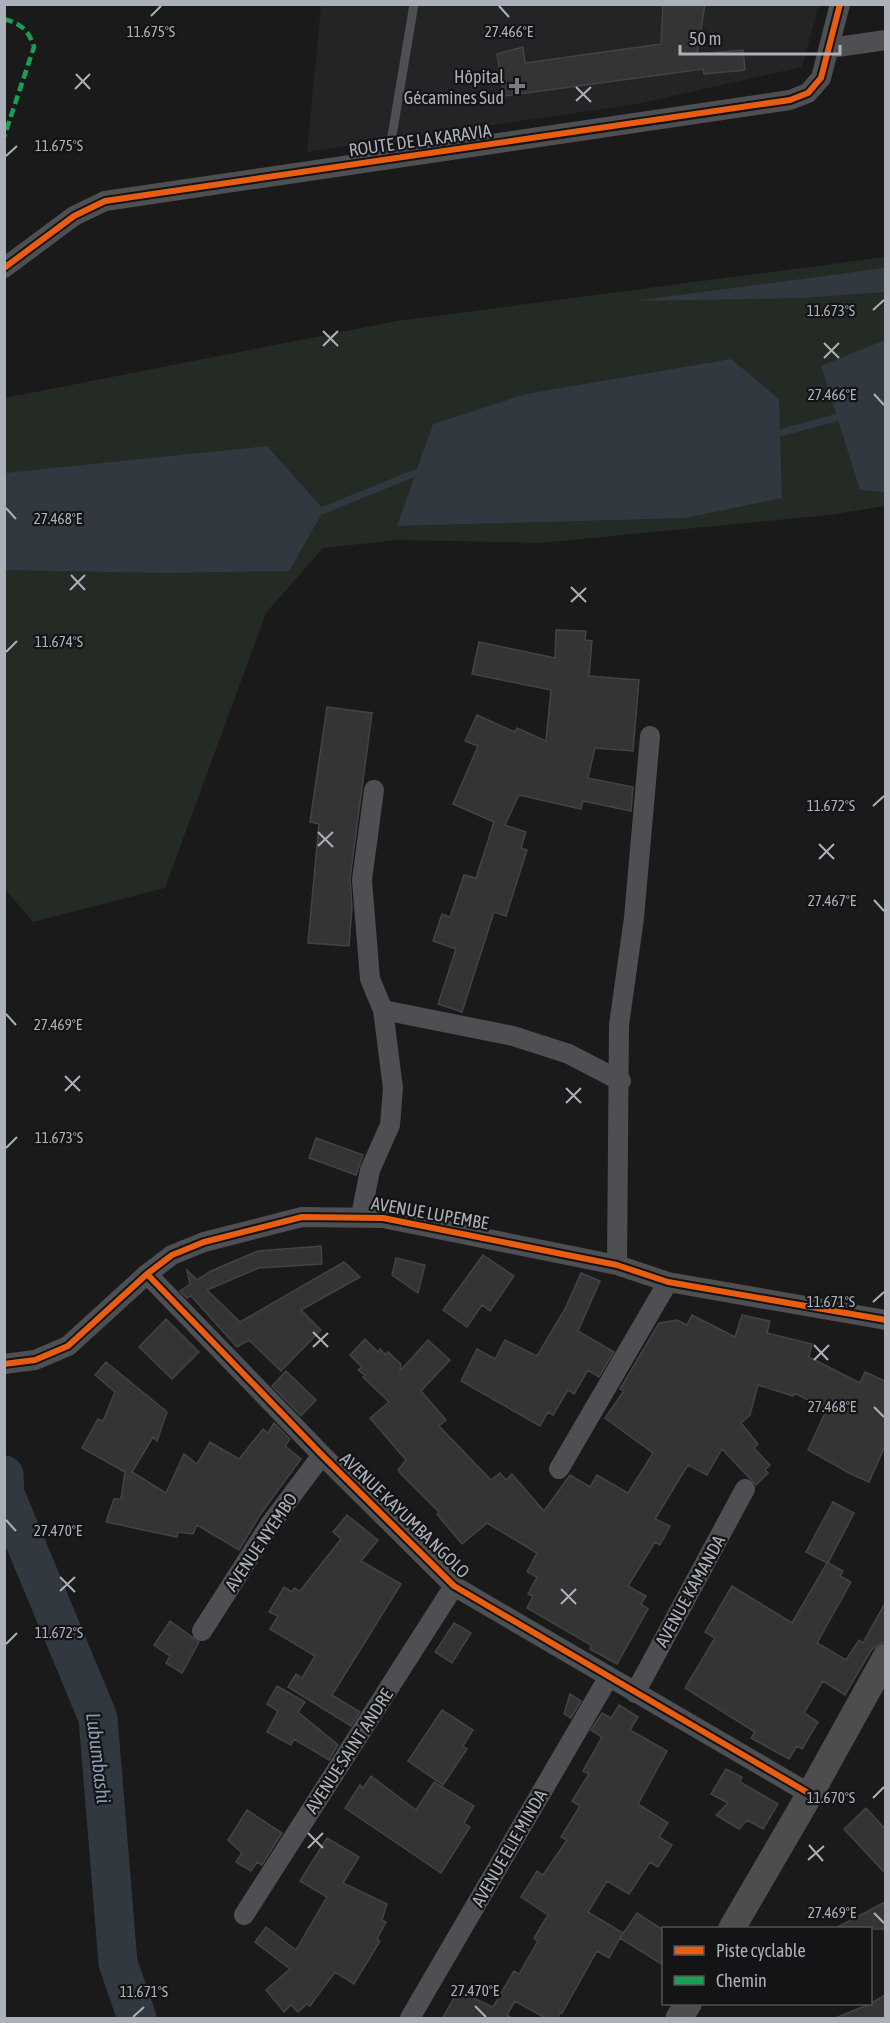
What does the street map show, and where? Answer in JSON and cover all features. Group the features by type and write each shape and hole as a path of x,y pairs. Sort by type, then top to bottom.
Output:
{"street":[{"name":"ROUTE DE LA KARAVIA","path":"4,268 74,216 105,201 790,100 808,93 821,78 840,4"},
{"path":"830,48 885,40"},
{"path":"617,1264 621,1081 619,1025 634,918 650,736"},
{"path":"361,1216 370,1170 385,1141 391,1116 392,1064 383,1010 370,979 362,880 374,790"},
{"path":"383,1010 513,1036 568,1054 621,1081"},
{"name":"AVENUE LUPEMBE","path":"14,1363 54,1354 68,1346 147,1274 172,1255 204,1242 302,1217 383,1218 617,1264 668,1282 885,1320"},
{"name":"AVENUE KAYUMBA NGOLO","path":"147,1274 322,1455 454,1586 810,1794"},
{"path":"559,1470 668,1282"},
{"name":"AVENUE NYEMBO","path":"202,1631 271,1522 322,1455"},
{"name":"AVENUE KAMANDA","path":"635,1693 745,1489"},
{"name":"AVENUE SAINT ANDRE","path":"244,1915 454,1586"},
{"path":"733,1927 885,1657"},
{"name":"AVENUE ELIE MINDA","path":"410,2019 608,1678"},
{"path":"679,2019 687,2005"}],"lane":[{"path":"388,160 414,4"}],"shaded area":[{"name":"Hôpital Gécamines Sud","path":"321,5 819,5 802,67 638,104 307,152"},
{"path":"885,257 885,506 829,515 541,543 397,540 323,548 266,613 165,888 33,922 5,889 4,398 397,321"},
{"path":"885,268 885,292 806,298 634,301"},
{"path":"885,340 885,492 860,490 821,366"},
{"path":"731,359 779,399 782,498 685,518 397,526 433,424 526,394"},
{"path":"267,446 324,510 289,571 162,573 5,570 5,473"}],"building":[{"path":"663,4 705,4 697,54 743,50 745,70 704,74 703,69 504,96 497,54 523,47 525,63 661,44"},
{"path":"556,630 586,631 585,640 592,641 589,676 639,680 633,751 595,748 588,778 633,787 631,811 583,801 581,809 519,795 505,825 526,832 521,848 527,850 506,916 494,912 462,1012 438,1004 456,949 433,941 442,914 450,917 464,875 476,878 494,822 453,804 478,746 465,741 477,715 515,732 517,728 546,741 551,690 472,674 479,642 555,658"},
{"path":"327,707 372,713 350,878 352,907 349,946 308,943 319,824 310,822"},
{"path":"316,1138 363,1155 356,1175 309,1158"},
{"path":"321,1246 322,1264 259,1268 207,1290 240,1322 344,1262 360,1277 301,1310 321,1330 281,1371 249,1340 237,1347 191,1296 187,1298 180,1291 190,1284 187,1270 197,1280 211,1271 258,1251"},
{"path":"483,1255 514,1276 490,1311 482,1305 467,1327 443,1310"},
{"path":"396,1258 425,1265 418,1293 392,1275"},
{"path":"581,1273 600,1281 578,1331 614,1352 599,1377 588,1370 574,1394 568,1390 553,1415 548,1412 540,1426 461,1381 477,1349 495,1359 505,1340 537,1356 565,1309"},
{"path":"692,1315 735,1337 742,1315 770,1321 767,1333 812,1344 809,1357 860,1383 865,1372 885,1381 885,1446 869,1482 851,1474 808,1450 827,1409 794,1393 793,1396 758,1385 750,1415 741,1423 758,1444 754,1448 770,1465 765,1470 768,1473 756,1485 722,1449 707,1475 688,1465 655,1519 670,1526 660,1545 655,1542 628,1586 646,1596 641,1604 648,1609 617,1664 590,1649 591,1645 527,1608 533,1596 528,1594 537,1577 527,1572 537,1553 487,1523 462,1544 437,1514 439,1512 400,1473 398,1470 406,1460 370,1418 389,1402 363,1377 365,1375 358,1370 362,1367 350,1355 365,1339 378,1352 380,1349 386,1355 388,1352 401,1364 400,1371 428,1340 450,1360 421,1391 446,1420 439,1426 491,1480 500,1473 506,1480 512,1474 544,1511 570,1475 590,1487 597,1475 628,1493 653,1453 605,1418 624,1391 620,1389 659,1323 677,1320 687,1325"},
{"path":"166,1319 199,1352 172,1379 139,1347"},
{"path":"106,1362 167,1412 157,1441 153,1437 132,1472 166,1493 184,1454 197,1464 210,1442 239,1459 263,1429 268,1433 274,1423 290,1439 285,1446 301,1459 260,1515 239,1550 197,1525 193,1534 178,1532 177,1537 106,1522 114,1499 121,1499 125,1472 82,1448 98,1419 103,1421 115,1392 95,1375"},
{"path":"286,1371 316,1400 301,1416 272,1386"},
{"path":"833,1502 854,1513 828,1563 843,1571 840,1576 851,1582 817,1643 846,1660 859,1640 863,1643 885,1603 885,1641 872,1649 845,1695 823,1681 804,1713 818,1722 802,1749 797,1746 789,1759 751,1738 755,1732 685,1688 715,1638 705,1632 732,1586 792,1623 827,1563 806,1552"},
{"path":"347,1515 378,1540 361,1561 401,1584 332,1695 360,1712 351,1726 288,1687 296,1674 302,1678 315,1656 270,1629 278,1616 269,1612 284,1587 292,1592 294,1588 300,1591 341,1539 333,1532"},
{"path":"170,1621 199,1642 182,1673 166,1663 170,1656 154,1645"},
{"path":"454,1623 471,1633 452,1663 435,1652"},
{"path":"277,1686 305,1702 298,1712 338,1745 329,1760 294,1739 291,1745 267,1732 278,1711 267,1704"},
{"path":"570,1694 581,1701 571,1718 564,1714"},
{"path":"619,1705 638,1717 630,1730 667,1751 638,1804 668,1823 659,1837 672,1845 658,1867 650,1862 629,1894 607,1881 588,1912 623,1933 609,1958 597,1951 557,2019 547,2019 515,2001 507,2015 513,2019 442,2019 458,1991 493,2007 514,1971 519,1974 538,1941 534,1938 548,1915 521,1897 537,1871 543,1875 567,1840 561,1837 580,1806 572,1801 589,1774 583,1771 602,1737 591,1730 602,1713 611,1718"},
{"path":"442,1710 473,1730 463,1746 467,1749 443,1785 408,1761"},
{"path":"726,1769 742,1777 740,1782 778,1804 763,1829 747,1820 739,1829 716,1815 728,1803 711,1794"},
{"path":"371,1776 416,1810 434,1782 474,1806 464,1823 470,1827 441,1873 345,1808 360,1785 363,1788"},
{"path":"866,1808 885,1829 885,1873 844,1829"},
{"path":"247,1810 282,1833 262,1865 257,1862 251,1871 236,1862 242,1853 228,1840"},
{"path":"327,1838 359,1857 343,1883 387,1904 382,1920 386,1922 377,1939 380,1941 354,1984 335,1972 310,2006 307,2004 298,2012 291,2005 284,2012 266,1990 290,1969 255,1942 266,1927 296,1950 327,1897 300,1881"},
{"path":"885,1902 885,1929 838,1927"},
{"path":"637,1913 662,1929 662,1964 620,1938"},
{"path":"885,1995 885,2019 833,2019 872,2005"}],"waterway":[{"path":"772,435 846,415"},
{"path":"317,511 415,473 424,472"},
{"name":"Lubumbashi","path":"4,1475 5,1494 98,1718 118,1963 137,2018"}],"marked path":[{"path":"4,19 24,29 34,47 4,137"}],"cycle path":[{"path":"4,268 74,216 105,201 790,100 808,93 821,78 840,4"},
{"path":"4,1364 35,1360 68,1346 147,1274 172,1255 204,1242 302,1217 383,1218 617,1265 668,1282 886,1320"},
{"path":"147,1274 322,1455 454,1586 810,1794"}],"place":[{"name":"Hôpital Gécamines Sud","path":"517,86"}]}
